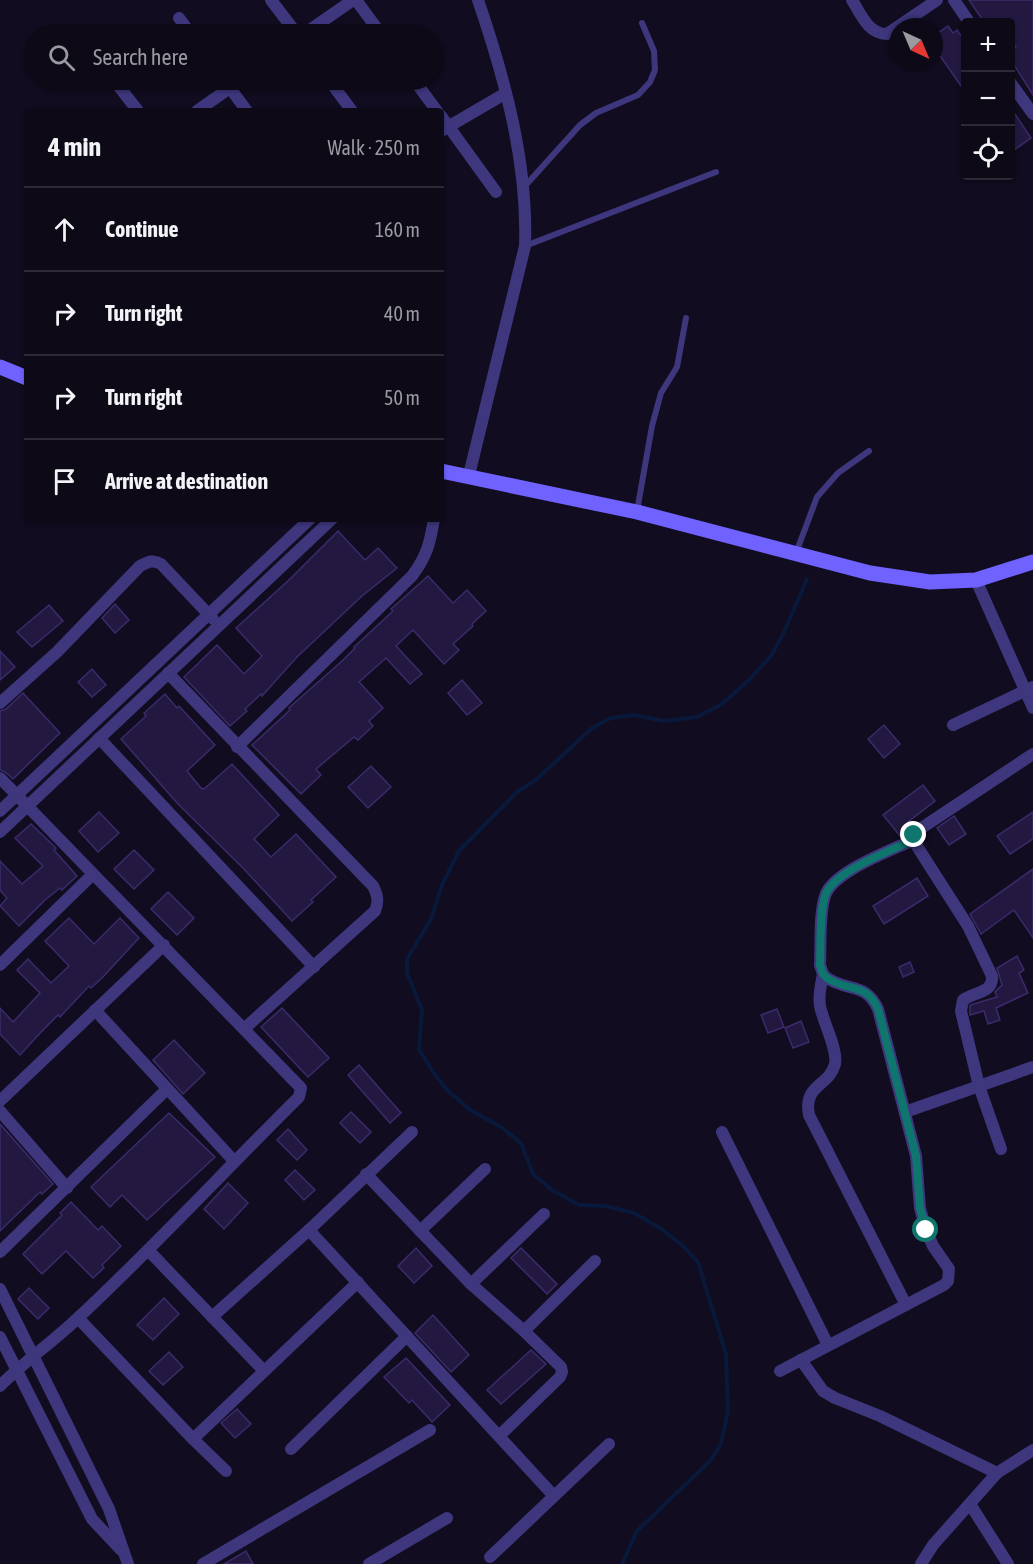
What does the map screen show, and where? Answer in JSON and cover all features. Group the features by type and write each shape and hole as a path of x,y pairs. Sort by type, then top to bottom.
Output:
{"street":[{"path":"270,0 289,24"},
{"path":"319,24 355,0 373,24"},
{"path":"469,475 525,246 524,186 506,93 478,0"},
{"path":"852,0 872,30 878,34 887,34 938,0"},
{"path":"954,0 966,18"},
{"path":"179,18 184,24"},
{"path":"1015,88 1033,114"},
{"path":"122,90 136,108"},
{"path":"200,108 220,90"},
{"path":"231,90 245,108"},
{"path":"336,90 350,108"},
{"path":"421,90 435,108"},
{"path":"444,124 506,93"},
{"path":"444,126 496,192"},
{"path":"0,366 24,377"},
{"path":"444,471 637,512 870,573 930,582 976,580 1033,562"},
{"path":"0,811 307,522"},
{"path":"0,832 329,522"},
{"path":"237,747 412,576 430,545 434,522"},
{"path":"0,704 57,652 140,566 148,562 156,561 161,564 219,626"},
{"path":"976,580 1029,689 1033,708"},
{"path":"168,673 373,886 377,893 378,904 375,911 245,1028"},
{"path":"953,725 1029,689"},
{"path":"99,738 314,967"},
{"path":"906,1305 809,1115 807,1106 809,1096 834,1066 835,1057 820,1006 819,992 823,974 820,965 825,896 829,886 844,874 913,840 917,831 1033,754"},
{"path":"0,778 301,1088 298,1097 148,1250 78,1318 0,1386"},
{"path":"913,840 968,926 992,976 989,987 968,996 961,1005 979,1086 1001,1149"},
{"path":"0,965 92,874"},
{"path":"0,1101 164,945"},
{"path":"780,1371 944,1285 950,1274 933,1246 920,1208 916,1156 878,1009 874,1000 862,989 832,981 823,974"},
{"path":"95,1010 234,1161"},
{"path":"905,1112 1033,1067"},
{"path":"0,1252 167,1089"},
{"path":"0,1111 67,1188"},
{"path":"212,1317 309,1230 412,1132"},
{"path":"722,1132 828,1345"},
{"path":"420,1231 485,1169"},
{"path":"366,1174 471,1284 561,1367 560,1377 499,1436"},
{"path":"471,1284 544,1214"},
{"path":"309,1230 553,1495"},
{"path":"148,1250 264,1371"},
{"path":"524,1331 595,1261"},
{"path":"193,1439 357,1282"},
{"path":"0,1288 109,1509 126,1559"},
{"path":"78,1318 226,1471"},
{"path":"291,1449 407,1336"},
{"path":"0,1337 92,1519 126,1559"},
{"path":"801,1360 823,1391 997,1473"},
{"path":"202,1564 430,1430"},
{"path":"490,1557 609,1444"},
{"path":"921,1564 933,1545 997,1473 1033,1450"},
{"path":"76,1488 94,1479"},
{"path":"970,1504 1008,1564"},
{"path":"369,1564 447,1518"}],"lane":[{"path":"524,186 580,125 596,112 638,95 650,82 655,70 654,51 642,23"},
{"path":"525,246 716,172"},
{"path":"637,512 652,426 662,393 677,368 686,318"},
{"path":"796,553 817,497 838,473 869,451"}],"building":[{"path":"969,0 1033,0 1033,95 1015,66 1015,18 981,18"},
{"path":"948,26 953,33 957,30 961,35 961,86 943,60 943,30"},
{"path":"1015,114 1031,138 1015,149"},
{"path":"338,531 365,560 378,548 397,568 362,596 297,657 262,696 261,694 230,726 184,677 217,645 244,674 262,656 236,628"},
{"path":"428,576 453,603 467,590 486,611 453,644 459,650 444,664 413,630 396,646 422,674 410,684 386,658 359,682 383,708 369,721 373,726 358,740 354,737 316,769 321,775 301,794 252,745 290,710 289,708 342,661 393,611 391,609"},
{"path":"115,604 129,620 115,633 102,618"},
{"path":"49,605 63,621 32,647 17,632"},
{"path":"0,651 15,667 0,680"},
{"path":"92,669 106,685 92,697 78,682"},
{"path":"462,680 482,703 467,715 448,693"},
{"path":"23,693 60,733 13,779 0,770 0,711 6,709"},
{"path":"165,694 215,745 187,771 201,788 204,789 232,764 279,815 254,839 271,857 296,834 336,877 292,921 243,868 178,804 121,739"},
{"path":"884,725 900,744 884,758 868,739"},
{"path":"371,766 391,787 368,808 348,787"},
{"path":"923,785 935,801 908,822 911,826 900,836 883,815"},
{"path":"99,812 119,833 98,852 79,831"},
{"path":"1033,812 1033,839 1010,854 997,836"},
{"path":"954,816 966,834 949,845 937,828"},
{"path":"31,824 56,848 54,850 77,876 62,890 60,888 45,900 19,926 0,906 7,898 0,890 0,861 22,884 43,866 15,838"},
{"path":"134,850 154,870 134,889 114,869"},
{"path":"1033,869 1033,938 1014,910 981,934 970,914"},
{"path":"917,878 928,896 884,924 873,906"},
{"path":"168,892 194,918 177,935 151,909"},
{"path":"69,918 94,944 120,918 139,938 102,978 91,988 89,986 60,1017 58,1015 20,1055 0,1034 0,1008 13,1022 40,993 17,970 28,959 51,983 69,966 45,941"},
{"path":"1017,956 1024,970 1019,973 1028,993 996,1008 1000,1020 988,1024 984,1011 970,1015 970,1005 997,997 995,992 1002,985 997,968"},
{"path":"910,962 914,972 903,977 899,967"},
{"path":"282,1008 329,1058 308,1077 261,1027"},
{"path":"777,1009 784,1027 768,1033 761,1015"},
{"path":"801,1021 809,1042 793,1048 785,1028"},
{"path":"174,1040 205,1073 183,1094 153,1060"},
{"path":"359,1065 401,1113 390,1123 348,1075"},
{"path":"351,1112 371,1132 360,1143 340,1123"},
{"path":"169,1113 215,1157 147,1220 122,1195 110,1207 91,1187"},
{"path":"0,1124 53,1184 42,1194 40,1192 0,1231"},
{"path":"288,1129 307,1150 297,1160 277,1140"},
{"path":"295,1170 315,1190 304,1200 285,1180"},
{"path":"228,1183 248,1203 224,1229 204,1209"},
{"path":"71,1202 98,1230 102,1226 121,1246 93,1278 66,1251 42,1274 23,1254 62,1215 60,1213"},
{"path":"416,1248 432,1266 414,1283 398,1266"},
{"path":"521,1248 557,1284 547,1294 511,1258"},
{"path":"29,1288 49,1308 38,1319 18,1299"},
{"path":"164,1298 179,1314 153,1340 137,1325"},
{"path":"433,1315 469,1355 451,1372 415,1333"},
{"path":"531,1350 546,1364 501,1404 487,1390"},
{"path":"169,1352 183,1367 163,1385 149,1371"},
{"path":"406,1358 450,1405 432,1422 412,1400 409,1403 384,1377"},
{"path":"237,1409 251,1424 235,1438 221,1423"},
{"path":"246,1551 253,1564 224,1564"}],"waterway":[{"path":"622,1564 637,1531 711,1460 721,1444 728,1411 726,1354 698,1262 683,1246 660,1228 634,1213 605,1206 579,1205 552,1190 533,1174 521,1143 501,1127 472,1111 449,1092 419,1049 422,1010 407,973 407,959 431,919 442,885 459,851 517,792 537,779 592,728 611,718 634,715 664,721 697,717 722,704 771,656 807,579"}],"route":[{"path":"914,835 913,840 844,874 829,886 823,907 820,965 823,974 832,981 862,989 874,1000 878,1009 916,1156 920,1208 926,1230"}]}
